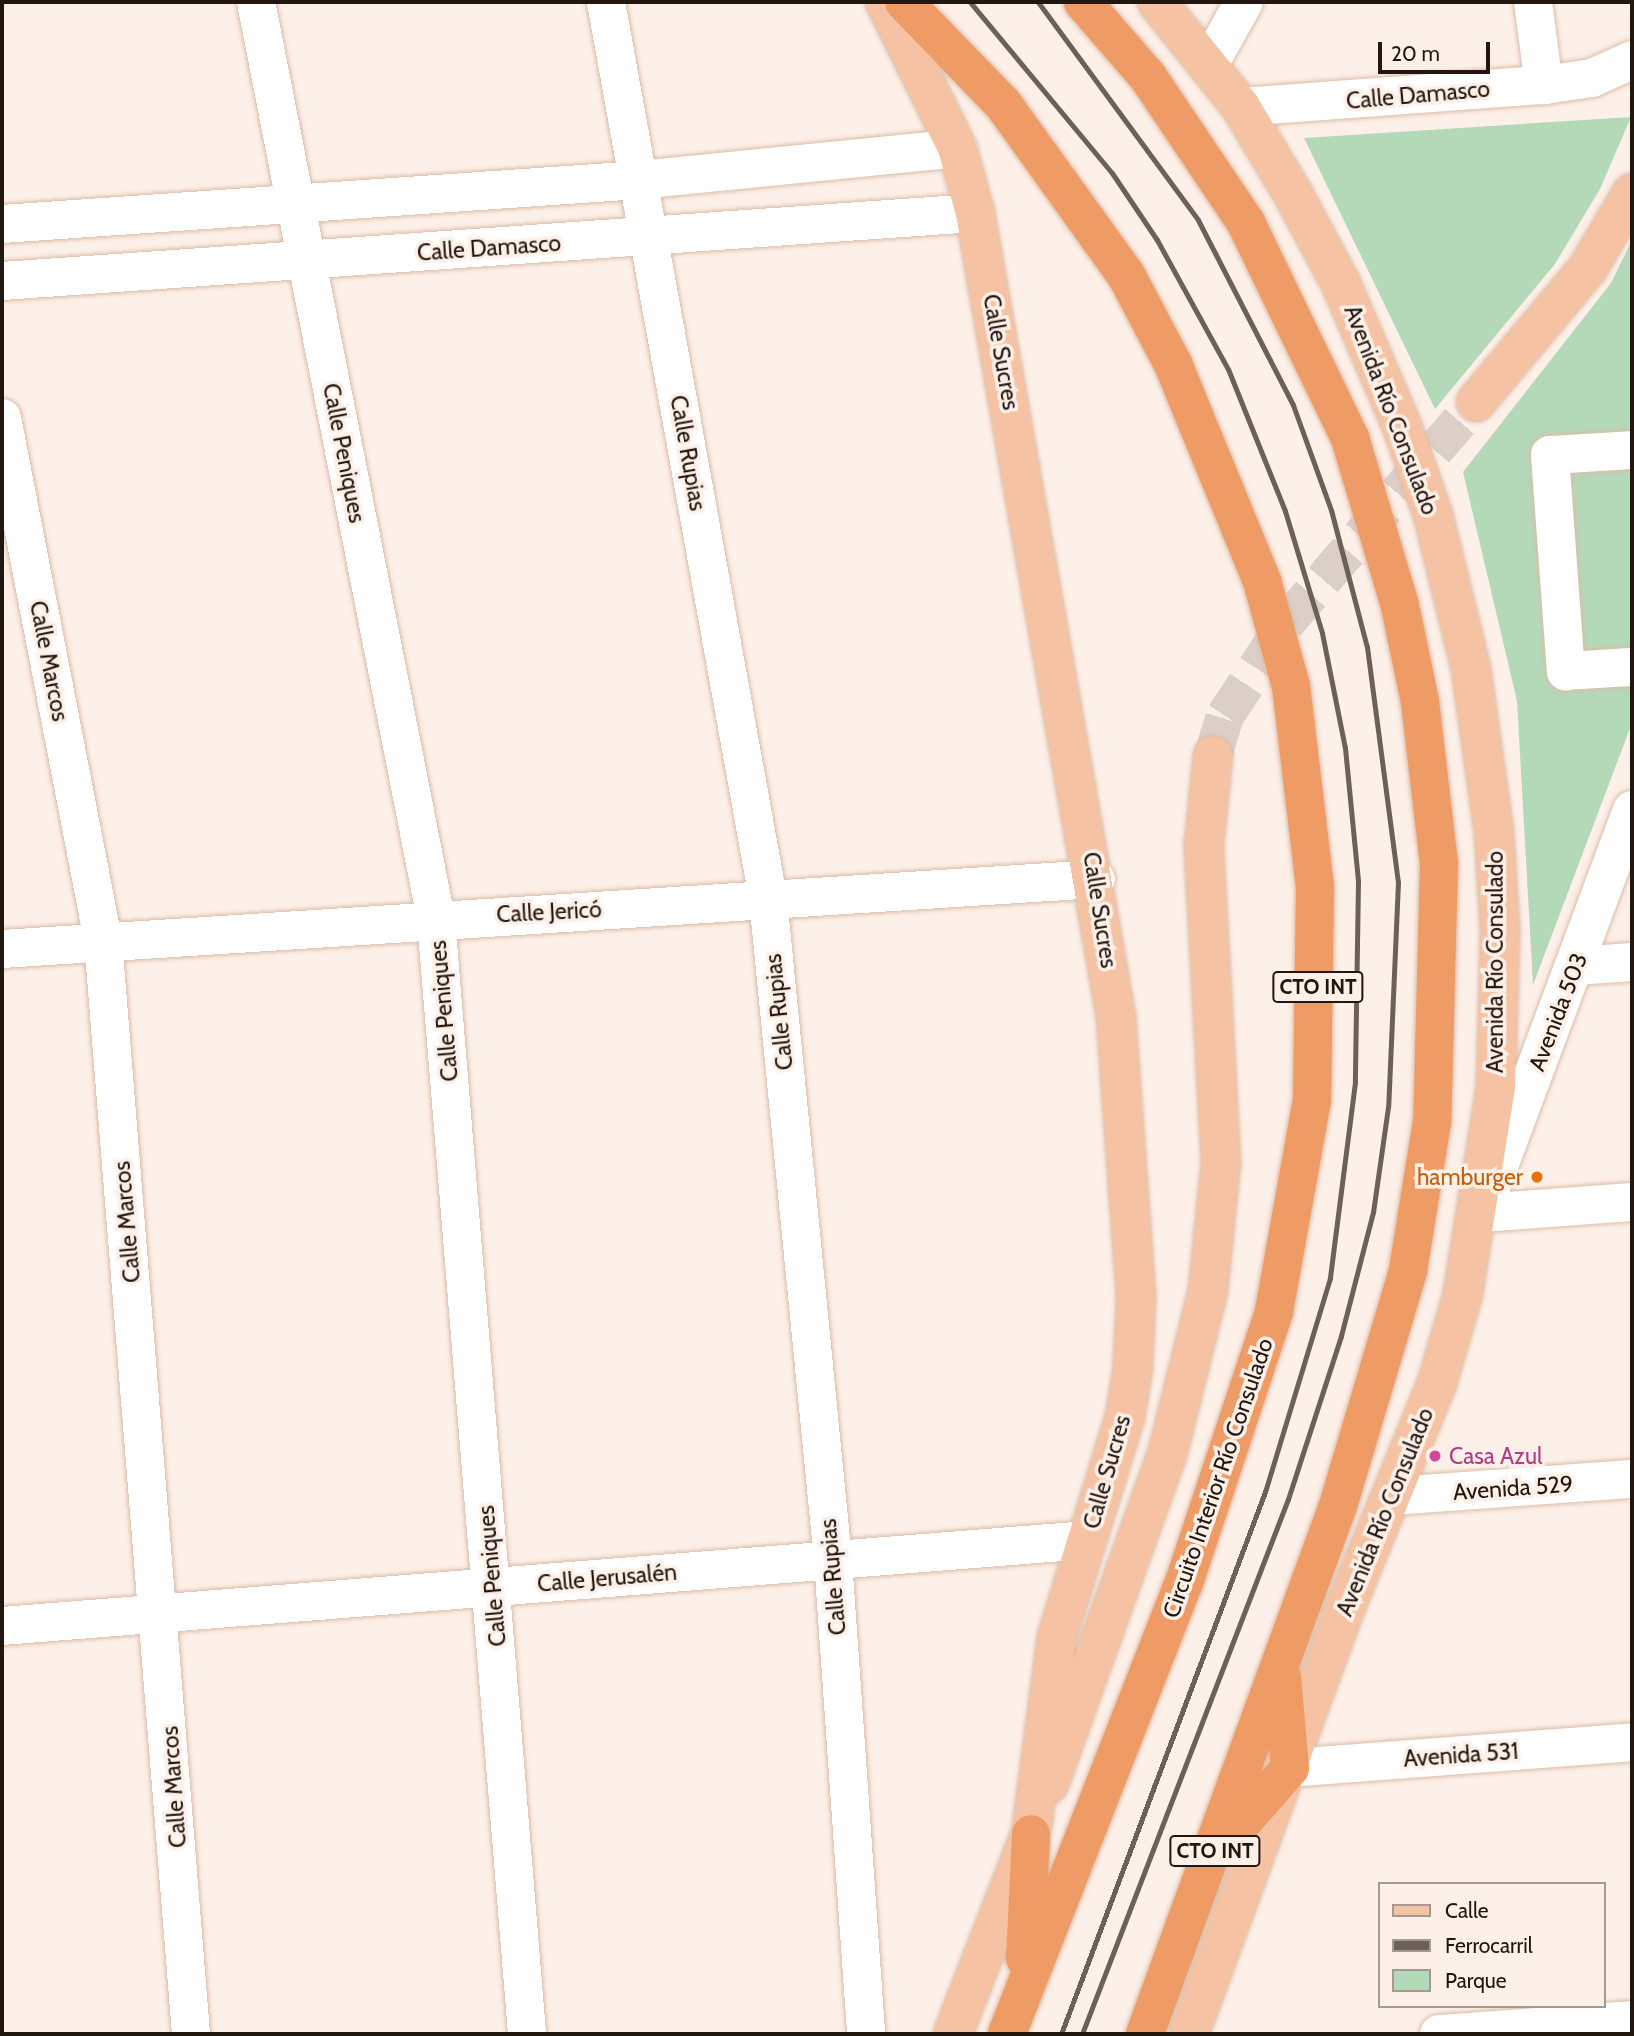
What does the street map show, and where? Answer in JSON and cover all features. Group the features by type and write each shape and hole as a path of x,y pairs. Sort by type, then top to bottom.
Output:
{"highway":[{"name":"Circuito Interior Río Consulado","path":"904,2 1003,104 1126,275 1173,364 1262,581 1291,686 1315,887 1312,1100 1274,1312 1184,1581 1007,2034"},
{"name":"CTO INT","path":"1083,2 1197,145 1315,356 1350,439 1391,571 1431,786 1440,964 1421,1202 1367,1417 1213,1856 1145,2034"},
{"path":"1213,1856 1290,1768 1281,1666"},
{"path":"1023,1991 1031,1834"}],"main road":[{"name":"Calle Sucres","path":"885,2 957,148 975,213 1096,878 1116,1017 1136,1297 1125,1417 1050,1672 1031,1834"},
{"name":"Avenida Río Consulado","path":"1157,2 1241,107 1293,194 1376,361 1433,515 1471,669 1500,931 1501,1023 1480,1213 1437,1382 1393,1496 1347,1603 1290,1768 1189,2034"},
{"path":"1476,402 1588,268 1632,193"},
{"path":"953,2034 1031,1834 1167,1455 1209,1290 1221,1150 1205,844 1213,755"}],"street":[{"name":"Calle Peniques","path":"256,2 292,200 436,919 494,1588 527,2034"},
{"name":"Calle Rupias","path":"606,2 768,898 833,1560 866,2034"},
{"path":"1209,64 1244,2"},
{"path":"1533,2 1544,85"},
{"name":"Calle Damasco","path":"1241,107 1544,85 1592,78 1632,60"},
{"path":"2,224 292,200 639,180 957,148"},
{"name":"Calle Damasco","path":"2,281 649,238 975,213"},
{"name":"Calle Marcos","path":"2,418 103,940 161,1615 191,2034"},
{"path":"1632,450 1550,455 1566,671 1632,667"},
{"name":"Avenida 503","path":"1480,1213 1576,966 1632,810"},
{"name":"Calle Jericó","path":"2,949 103,940 1096,878"},
{"path":"1576,966 1632,962"},
{"path":"1480,1213 1632,1202"},
{"name":"Avenida 529","path":"1393,1496 1632,1479"},
{"name":"Calle Jerusalén","path":"2,1626 1087,1540"},
{"name":"Avenida 531","path":"1290,1768 1632,1742"},
{"path":"1439,2034 1632,2020"}],"green space":[{"path":"1631,117 1600,189 1555,264 1435,409 1304,138"},
{"path":"1632,240 1632,723 1533,985 1517,701 1463,472 1611,283"}],"tunnel":[{"path":"1213,755 1225,716 1286,623 1476,402"}],"railway":[{"path":"970,2 1112,173 1157,240 1228,369 1285,511 1322,633 1345,748 1358,881 1355,1082 1330,1278 1266,1489 1061,2034"},
{"path":"1038,2 1198,220 1293,405 1331,510 1367,647 1398,882 1388,1107 1373,1212 1341,1336 1288,1499 1082,2034"}],"place":[{"name":"hamburger","path":"1537,1177"},
{"name":"Casa Azul","path":"1435,1456"}]}
